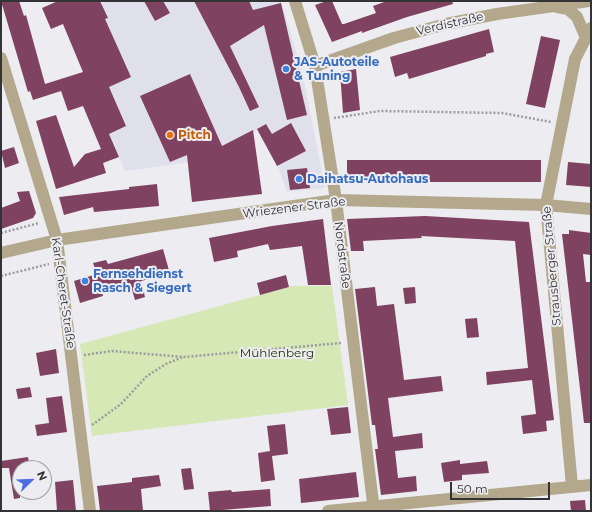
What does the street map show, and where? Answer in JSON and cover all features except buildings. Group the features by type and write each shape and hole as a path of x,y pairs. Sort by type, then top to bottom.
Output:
{"street":[{"name":"Nordstraße","path":"295,1 315,66 324,120 336,200 374,509"},
{"name":"Verdistraße","path":"315,66 394,38 446,24 589,1"},
{"path":"552,6 568,8 577,17 588,33"},
{"name":"Strausberger Straße","path":"572,486 546,205 555,123 575,59 588,33"},
{"name":"Karl-Cheret-Straße","path":"1,58 57,240 90,511"},
{"name":"Wriezener Straße","path":"1,253 57,240 336,200 546,205 591,209"},
{"path":"328,511 374,509 591,485"}],"path":[{"path":"324,120 380,111 502,113 555,123"},
{"path":"1,233 40,222"},
{"path":"1,276 60,262"},
{"path":"71,357 112,352 184,357 353,342"},
{"path":"80,433 120,404 147,376 166,364 184,357"}],"shaded area":[{"path":"107,1 281,1 302,71 325,188 287,192 278,167 257,130 190,162 125,171 61,21"}],"green space":[{"name":"Mühlenberg","path":"293,286 332,286 348,405 92,436 80,344"}],"place":[{"name":"JAS-Autoteile & Tuning","path":"286,69"},
{"name":"Pitch","path":"170,135"},
{"name":"Daihatsu-Autohaus","path":"299,179"},
{"name":"Fernsehdienst Rasch & Siegert","path":"85,281"}]}
